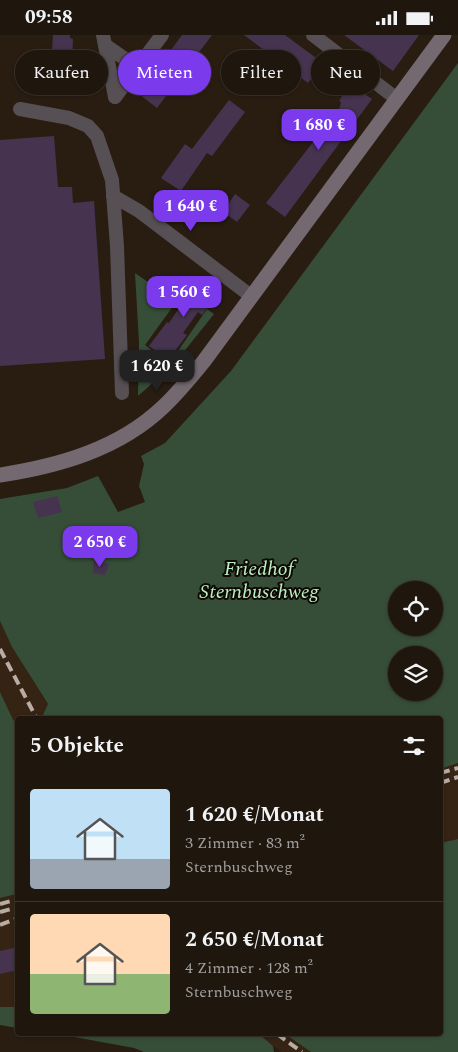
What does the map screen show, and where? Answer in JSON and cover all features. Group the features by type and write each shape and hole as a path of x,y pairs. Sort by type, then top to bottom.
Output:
{"main road":[{"path":"0,475 62,463 77,458 107,445 148,421 187,381 444,35"}],"street":[{"path":"151,50 162,35"},
{"path":"314,35 397,99"},
{"path":"104,40 118,51"},
{"path":"104,40 115,97 118,93"},
{"path":"20,109 69,118 88,126 96,136 112,180 117,246 122,393"},
{"path":"113,196 139,211 251,296"}],"shaded area":[{"path":"0,621 12,647 55,716 15,716 15,724 0,692"},
{"path":"458,763 458,839 443,842 443,768"},
{"path":"15,894 15,1007 0,1007 0,898"},
{"path":"261,1036 288,1036 311,1052 281,1052"}],"green space":[{"name":"Friedhof Sternbuschweg","path":"458,63 458,763 443,768 443,716 44,716 48,704 12,647 0,621 0,499 67,488 98,476 118,512 145,502 139,486 144,464 141,456 165,443 231,371"},
{"path":"135,273 176,302 145,345 169,364 207,309 214,314 174,364 138,396 139,343"},
{"path":"0,692 15,724 15,894 0,898"},
{"path":"458,839 458,1052 311,1052 288,1036 443,1036 443,842"},
{"path":"0,1007 15,1007 15,1028 0,1025"},
{"path":"69,1036 261,1036 273,1046 274,1052 144,1052 134,1048"}],"building":[{"path":"53,35 70,35 70,38 73,39 73,50 52,50"},
{"path":"182,35 212,35 201,50 171,50"},
{"path":"244,35 285,35 311,54 311,79 308,83 301,78 301,50 264,50"},
{"path":"344,35 419,35 393,71 380,61 380,50 364,50"},
{"path":"140,95 167,95 157,108"},
{"path":"343,95 366,95 372,99 285,217 266,203 340,107 341,102 339,101"},
{"path":"229,100 245,112 212,156 207,153 181,191 161,178 185,144 192,149"},
{"path":"54,136 58,187 72,187 73,203 94,201 105,359 0,366 0,140"},
{"path":"235,194 250,205 237,222 223,212"},
{"path":"201,276 220,290 202,315 198,312 183,333 187,335 168,360 149,346 167,322 169,323"},
{"path":"57,496 62,512 38,518 33,502"},
{"path":"94,560 109,564 105,575 93,573"},
{"path":"15,948 15,971 0,974 0,951"}],"railway":[{"path":"0,649 35,716"},
{"path":"443,772 458,768"},
{"path":"443,782 458,777"},
{"path":"0,904 15,900"},
{"path":"0,912 15,908"},
{"path":"0,925 15,919"},
{"path":"280,1036 302,1052"}]}
